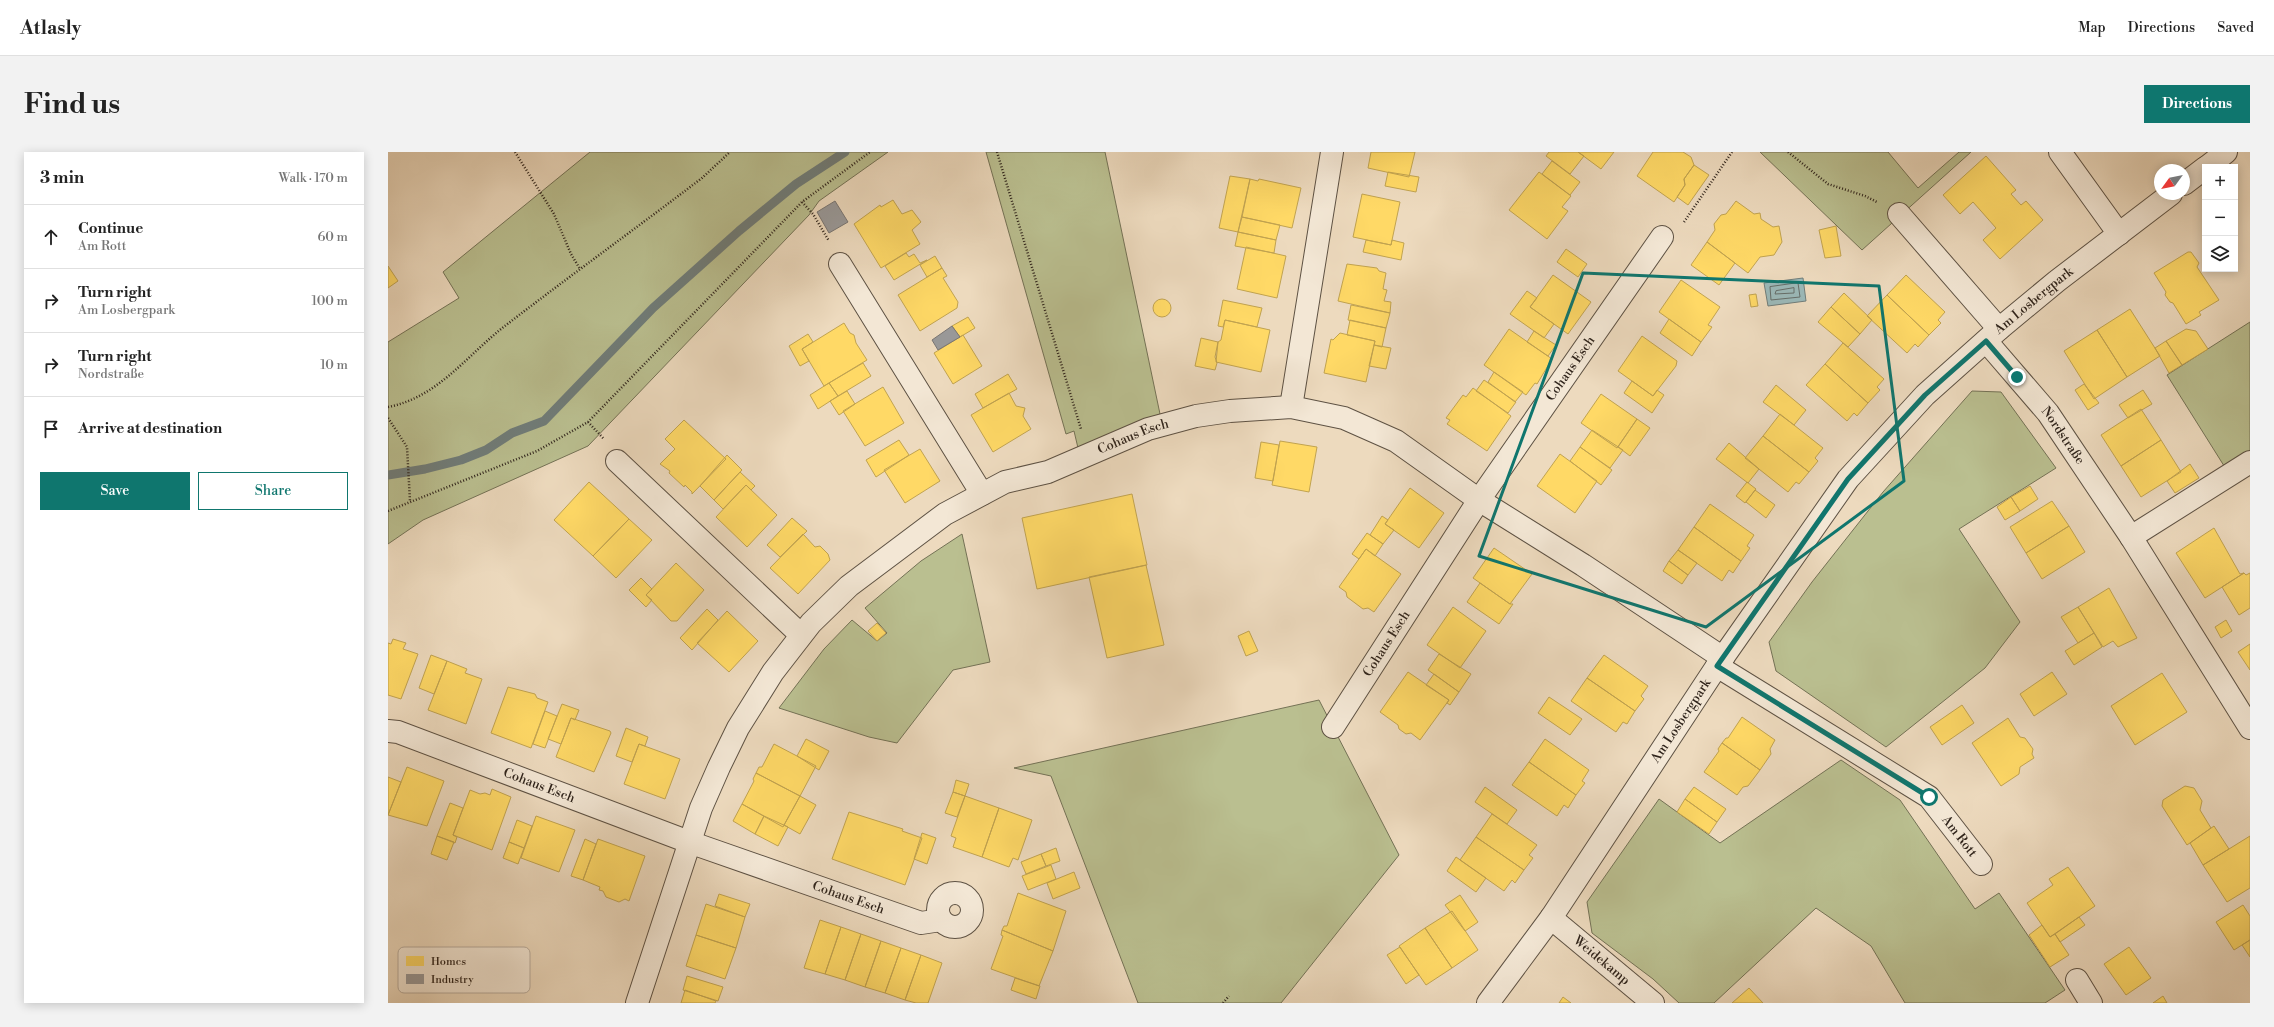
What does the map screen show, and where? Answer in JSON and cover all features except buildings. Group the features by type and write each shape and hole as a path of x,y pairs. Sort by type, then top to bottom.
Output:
{"street":[{"path":"1291,407 1332,152"},
{"path":"2060,152 2119,234"},
{"path":"2211,164 2226,152"},
{"path":"2190,180 2202,171"},
{"name":"Am Losbergpark","path":"1488,1003 1551,918 1720,662 1848,479 1925,395 2057,281 2163,200"},
{"name":"Nordstraße","path":"1899,214 1993,335 2048,413 2131,537 2250,728"},
{"name":"Cohaus Esch","path":"1333,727 1479,500 1662,237"},
{"path":"840,264 982,494"},
{"name":"Cohaus Esch","path":"637,1003 700,808 738,728 772,672 801,635 849,586 886,556 945,514 1005,482 1048,472 1089,456 1120,440 1148,429 1196,416 1230,410 1291,407 1344,418 1396,441 1479,500 1577,561 1720,662"},
{"path":"617,461 801,635"},
{"path":"2131,537 2250,462"},
{"name":"Am Rott","path":"1720,662 1929,797 1981,864"},
{"name":"Cohaus Esch","path":"388,731 398,732 689,842 921,923 941,920"},
{"name":"Weidekamp","path":"1551,918 1653,1003"},
{"path":"2077,980 2091,1003"}],"path":[{"path":"515,152 554,214 571,254 580,269"},
{"path":"388,407 407,403 454,373 499,330 702,178 730,152"},
{"path":"388,511 530,454 588,422 802,202 870,152"},
{"path":"997,152 1089,456"},
{"path":"1662,237 1683,224 1732,152"},
{"path":"1788,152 1828,184 1865,196 1899,214"},
{"path":"802,202 813,214 840,264"},
{"path":"388,418 407,447 410,502"},
{"path":"1223,1003 1229,996"}],"highlighted area":[{"path":"1583,273 1879,286 1904,481 1706,627 1479,556"}],"green space":[{"path":"590,152 888,152 819,201 809,215 588,446 423,520 388,544 388,342 459,298 443,272"},
{"path":"986,152 1105,152 1160,414 1078,448 1074,431 1066,434"},
{"path":"1760,152 1888,152 1918,188 1959,152 1971,152 1862,250"},
{"path":"2250,322 2250,454 2226,469 2167,375"},
{"path":"1972,391 2001,392 2056,468 1959,529 2020,622 1985,668 1886,747 1776,671 1769,642 1812,582 1883,492"},
{"path":"962,534 990,662 953,670 897,743 869,737 779,708 824,649 852,620 877,641 887,633 865,608 921,561"},
{"path":"1319,700 1399,855 1281,1003 1138,1003 1051,776 1014,768"},
{"path":"1841,760 1900,800 1975,909 1999,893 2065,990 2045,1003 1905,1003 1871,946 1816,908 1714,1003 1679,1003 1653,979 1592,933 1587,902 1659,799 1720,843"}],"water":[{"path":"1803,278 1806,301 1768,306 1764,283"}],"waterway":[{"path":"388,475 425,469 461,460 486,450 512,433 544,421 653,308 739,231 796,184 845,152"}],"route":[{"path":"1929,797 1717,666 1848,479 1925,395 1986,341 2017,377"}]}
